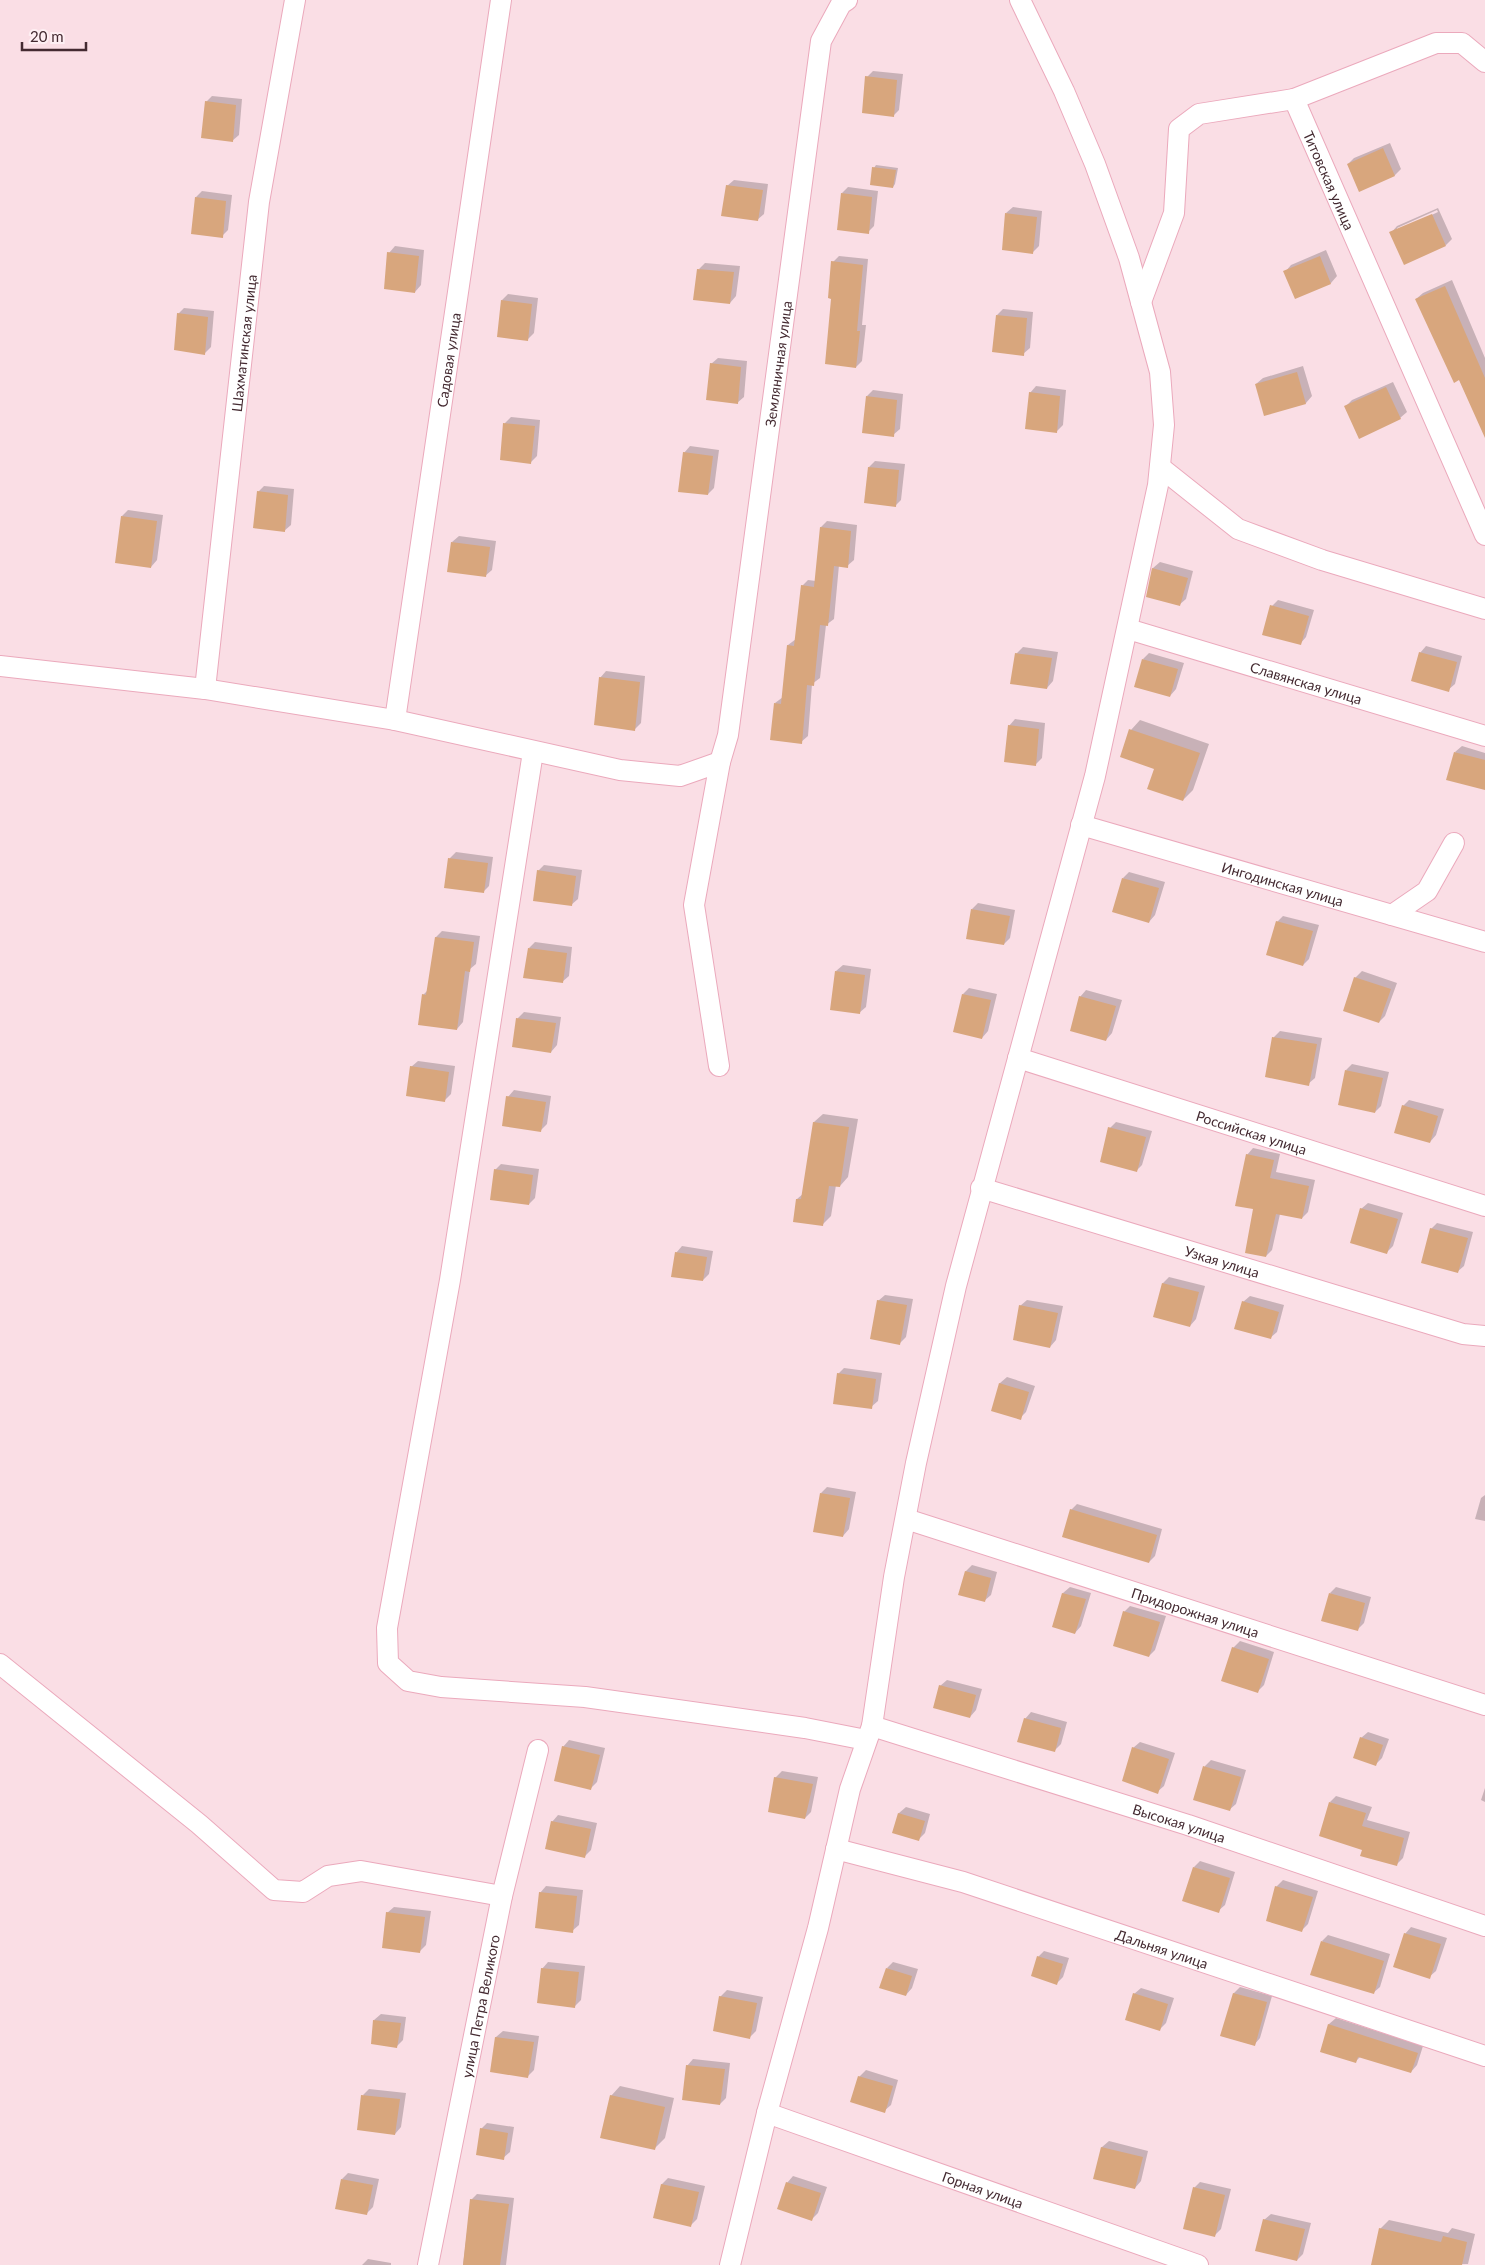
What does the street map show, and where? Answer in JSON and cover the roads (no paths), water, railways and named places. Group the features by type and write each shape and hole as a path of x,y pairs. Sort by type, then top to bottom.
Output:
{"street":[{"name":"Шахматинская улица","path":"205,689 259,202 295,0"},
{"name":"Садовая улица","path":"395,720 501,0"},
{"name":"Земляничная улица","path":"719,1066 694,905 720,762 728,734 821,41 841,4 847,0"},
{"path":"730,2265 767,2113 818,1928 850,1789 869,1733 916,1463 981,1188 1095,776 1153,519 1160,467 1164,425 1160,372 1129,258 1095,164 1064,91 1021,0"},
{"path":"1141,302 1174,213 1179,129 1199,114 1294,99 1436,43 1462,43 1485,62"},
{"name":"Титовская улица","path":"1294,99 1485,535"},
{"path":"1160,467 1238,529 1322,560 1485,609"},
{"name":"Славянская улица","path":"1128,629 1485,736"},
{"path":"0,666 205,689 395,720 620,770 680,776 720,762"},
{"name":"Высокая улица","path":"533,752 450,1280 387,1628 388,1663 408,1681 441,1687 585,1697 805,1728 869,1733 1188,1825 1485,1926"},
{"name":"Ингодинская улица","path":"1081,825 1485,942"},
{"path":"1392,915 1427,891 1454,843"},
{"name":"Российская улица","path":"1018,1058 1485,1206"},
{"name":"Узкая улица","path":"981,1188 1463,1334 1485,1336"},
{"name":"Придорожная улица","path":"906,1519 1485,1705"},
{"path":"0,1664 199,1824 274,1890 303,1892 328,1876 361,1871 502,1896"},
{"name":"улица Петра Великого","path":"428,2265 502,1896 538,1750"},
{"name":"Дальняя улица","path":"836,1849 963,1882 1485,2056"},
{"name":"Горная улица","path":"767,2113 1198,2265"}]}
